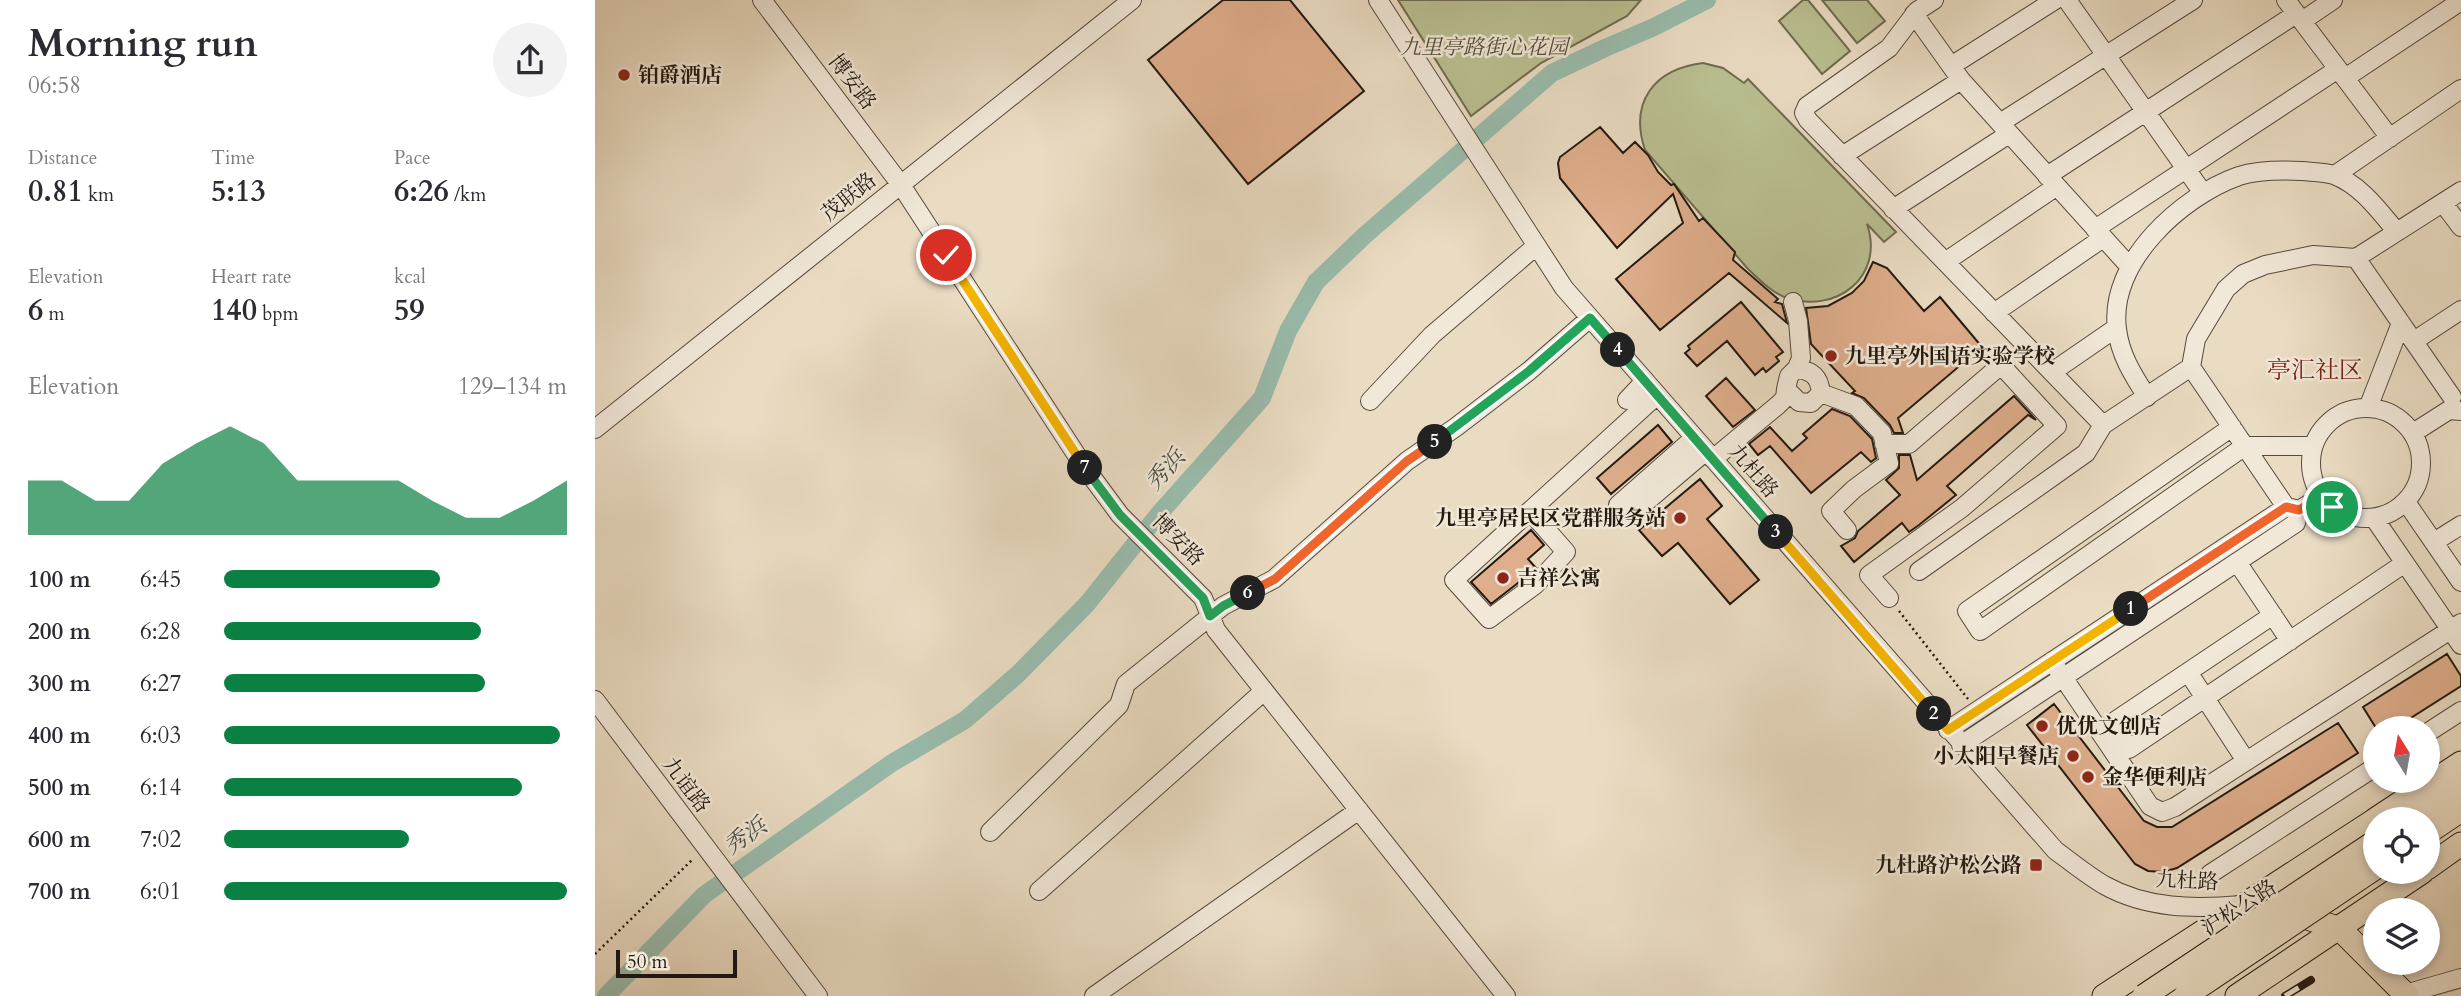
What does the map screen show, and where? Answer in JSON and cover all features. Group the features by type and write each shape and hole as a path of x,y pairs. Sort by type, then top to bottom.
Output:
{"main road":[{"name":"沪松公路","path":"2393,807 2461,763"},
{"path":"2427,807 2461,785"},
{"path":"2440,824 2461,810"},
{"name":"沪松公路","path":"2104,996 2363,827"},
{"path":"2440,859 2461,844"},
{"path":"2144,996 2363,850"},
{"path":"2185,996 2363,876"},
{"path":"2237,996 2405,884"},
{"path":"2246,905 2296,913 2340,929 2406,995"}],"street":[{"name":"博安路","path":"762,0 901,185 1083,466 1120,515 1157,549 1203,598 1216,630 1506,996"},
{"name":"茂联路","path":"595,429 1132,0"},
{"name":"九杜路","path":"1378,0 1564,288 2055,850 2104,885 2148,903 2198,909 2246,905"},
{"path":"1934,0 1914,15 1889,48 1807,106 1804,113 1842,156 2103,425"},
{"path":"1842,156 2055,0"},
{"path":"2067,0 2203,193"},
{"path":"1893,209 2106,56 2193,0"},
{"path":"1945,262 2145,112 2295,11 2333,0"},
{"path":"1994,313 2186,169 2461,1"},
{"path":"2295,11 2390,138"},
{"path":"1914,15 1956,73 2130,267"},
{"path":"2335,175 2461,89"},
{"path":"2147,397 2125,361 2116,328 2118,300 2130,267 2151,237 2176,211 2203,193 2240,176 2280,170 2335,175 2366,196 2397,232"},
{"path":"1961,745 2296,523 2293,509 2245,446 2191,367 2196,339 2226,289 2243,274 2265,265 2313,255 2357,258 2461,191"},
{"path":"2444,203 2461,227"},
{"path":"1370,401 1432,335 1536,246"},
{"path":"2357,258 2456,402 2413,433"},
{"path":"1622,512 1778,405 1784,398 1789,376 1797,369 1801,358 1798,321 1793,302"},
{"path":"2414,341 2461,310"},
{"path":"990,832 1119,705 1126,684 1223,606 1275,579 1407,461 1456,428 1590,318"},
{"path":"2368,408 2401,323"},
{"path":"2052,372 2116,328"},
{"path":"1884,444 1909,444 2001,365 2057,426 1962,508 1869,575 1889,598"},
{"path":"1919,572 2087,453 2103,425 2191,367"},
{"path":"1797,369 1812,371 1819,380 1821,393"},
{"path":"1627,400 1651,388"},
{"path":"1530,511 1566,552 1535,585 1489,619 1454,580 1530,511 1651,388"},
{"path":"1786,389 1798,402"},
{"path":"1708,453 1798,402 1811,403 1821,393"},
{"path":"1821,393 1856,405 1882,433 1889,463 1854,489 1831,511 1847,530"},
{"path":"2368,408 2386,411 2401,420 2413,433 2420,450 2421,469 2417,487 2406,502 2391,513 2374,518 2345,514 2332,507 2313,481 2313,446 2322,430 2334,418 2351,410 2368,408"},
{"path":"2232,427 1966,611 1980,631 2245,446 2313,446"},
{"path":"1948,730 2293,509 2322,496"},
{"path":"2406,502 2461,582"},
{"path":"2052,661 2150,806 2162,812 2175,807 2458,633 2374,518"},
{"path":"2434,542 2461,525"},
{"path":"2237,562 2290,640"},
{"path":"2273,615 2112,723 2129,749 2405,563"},
{"path":"2188,672 2246,761"},
{"path":"1039,891 1264,691"},
{"name":"九谊路","path":"595,700 818,996"},
{"path":"2440,725 2461,711"},
{"path":"2210,874 2363,775"},
{"path":"1094,996 1359,810"},
{"path":"2406,995 2461,978"}],"path":[{"path":"1889,598 1977,710"},
{"path":"595,954 674,875 709,854"}],"green space":[{"name":"九里亭路街心花园","path":"1398,0 1641,0 1627,16 1541,63 1471,116"},
{"path":"1803,0 1808,0 1850,51 1822,74 1779,21"},
{"path":"1822,0 1867,0 1885,21 1857,43"},
{"path":"1703,63 1723,68 1744,83 1748,79 1896,232 1884,242 1867,224 1871,243 1869,260 1863,275 1839,296 1823,301 1805,302 1781,296 1771,289 1748,269 1645,150 1640,117 1643,103 1650,91 1671,72"}],"building":[{"path":"1223,0 1290,0 1364,91 1248,184 1148,60"},
{"path":"1600,127 1623,153 1635,142 1648,155 1658,172 1671,185 1674,184 1699,221 1703,218 1735,252 1733,260 1778,299 1775,302 1782,304 1787,323 1729,273 1660,330 1616,279 1683,223 1673,194 1617,248 1560,178 1560,157"},
{"path":"1873,262 1887,268 1924,311 1940,297 1982,347 1898,418 1903,433 1894,433 1890,425 1864,398 1852,393 1855,391 1811,344 1806,308 1828,306 1852,293 1864,281"},
{"path":"1741,302 1783,352 1776,357 1779,361 1766,372 1763,368 1755,375 1727,341 1697,366 1685,353 1690,349 1688,346"},
{"path":"1726,378 1755,410 1733,427 1706,396"},
{"path":"2014,396 2036,420 2028,415 1947,486 1956,495 1919,525 1909,532 1902,523 1854,562 1841,546 1855,538 1858,531 1900,495 1886,480 1899,468 1899,455 1910,455 1917,480"},
{"path":"1832,409 1850,416 1872,439 1876,458 1871,462 1861,452 1811,493 1770,446 1758,455 1749,444 1770,427 1792,451 1807,438 1803,434"},
{"path":"1658,425 1672,442 1611,494 1597,478"},
{"path":"1700,479 1722,506 1707,519 1759,580 1730,604 1678,543 1662,556 1639,530"},
{"name":"吉祥公寓","path":"1531,530 1544,545 1528,559 1536,568 1491,604 1471,582"},
{"path":"2447,654 2461,676 2461,686 2414,716 2369,716 2363,707"},
{"path":"2054,704 2144,821 2157,827 2172,827 2338,723 2358,753 2177,868 2163,872 2148,871 2135,864 2027,725"}],"waterway":[{"name":"秀浜","path":"606,996 704,895 892,763 965,720 1018,674 1087,604 1158,515 1262,398 1288,331 1316,282 1364,236 1552,73 1707,0"}],"railway":[{"path":"2285,996 2311,980"}],"place":[{"name":"铂爵酒店","path":"624,75"},
{"name":"九里亭外国语实验学校","path":"1831,356"},
{"name":"九里亭居民区党群服务站","path":"1680,518"},
{"name":"吉祥公寓","path":"1503,578"},
{"name":"优优文创店","path":"2042,726"},
{"name":"小太阳早餐店","path":"2073,756"},
{"name":"金华便利店","path":"2088,777"},
{"name":"九杜路沪松公路","path":"2036,865"}],"district":[{"name":"亭汇社区","path":"2315,370"}],"route":[{"path":"946,255 1083,466 1120,515 1157,549 1203,598 1210,616 1223,606 1275,579 1407,461 1456,428 1529,371 1590,318 1948,730 2286,507 2299,510 2322,496 2332,507"}]}
